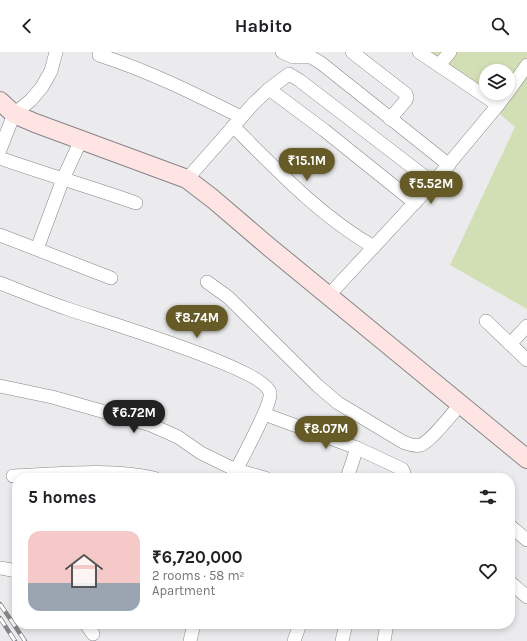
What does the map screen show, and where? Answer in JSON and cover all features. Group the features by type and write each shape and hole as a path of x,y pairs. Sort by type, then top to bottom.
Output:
{"main road":[{"path":"0,102 14,114 35,123 187,179 461,403 527,459"}],"street":[{"path":"0,150 14,114 31,100 42,87 50,71 56,52"},
{"path":"282,52 299,58 305,54 321,63 449,165"},
{"path":"352,52 406,94 406,100 390,119"},
{"path":"419,52 498,105"},
{"path":"439,65 450,52"},
{"path":"99,55 186,89 237,122 279,172 327,216 355,236 374,247"},
{"path":"515,82 527,65"},
{"path":"187,179 237,122 286,75 292,74 433,184"},
{"path":"270,89 415,203"},
{"path":"329,295 433,184 502,100"},
{"path":"37,249 63,179 81,140"},
{"path":"0,158 63,179 96,188 136,204"},
{"path":"0,235 111,278"},
{"path":"207,282 233,302 318,386 338,403 403,442 413,446 421,445 428,440 461,403"},
{"path":"0,283 68,309 175,344 242,371 268,387 271,393 270,400 234,473"},
{"path":"486,321 527,360"},
{"path":"510,344 527,326"},
{"path":"0,386 52,397 151,425 178,438 232,473"},
{"path":"264,414 357,448 402,469 404,473"},
{"path":"349,473 357,448"},
{"path":"74,473 114,473"},
{"path":"515,530 527,540"},
{"path":"0,568 12,570"},
{"path":"515,586 527,597"},
{"path":"190,641 193,629"},
{"path":"294,641 296,629"},
{"path":"342,641 345,629"},
{"path":"384,641 386,629"}],"green space":[{"path":"428,52 527,52 527,309 450,265 515,127 484,100 515,100 515,64 479,64 479,96"}],"railway":[{"path":"0,604 12,622"},
{"path":"0,618 15,641"},
{"path":"17,629 25,641"}]}
